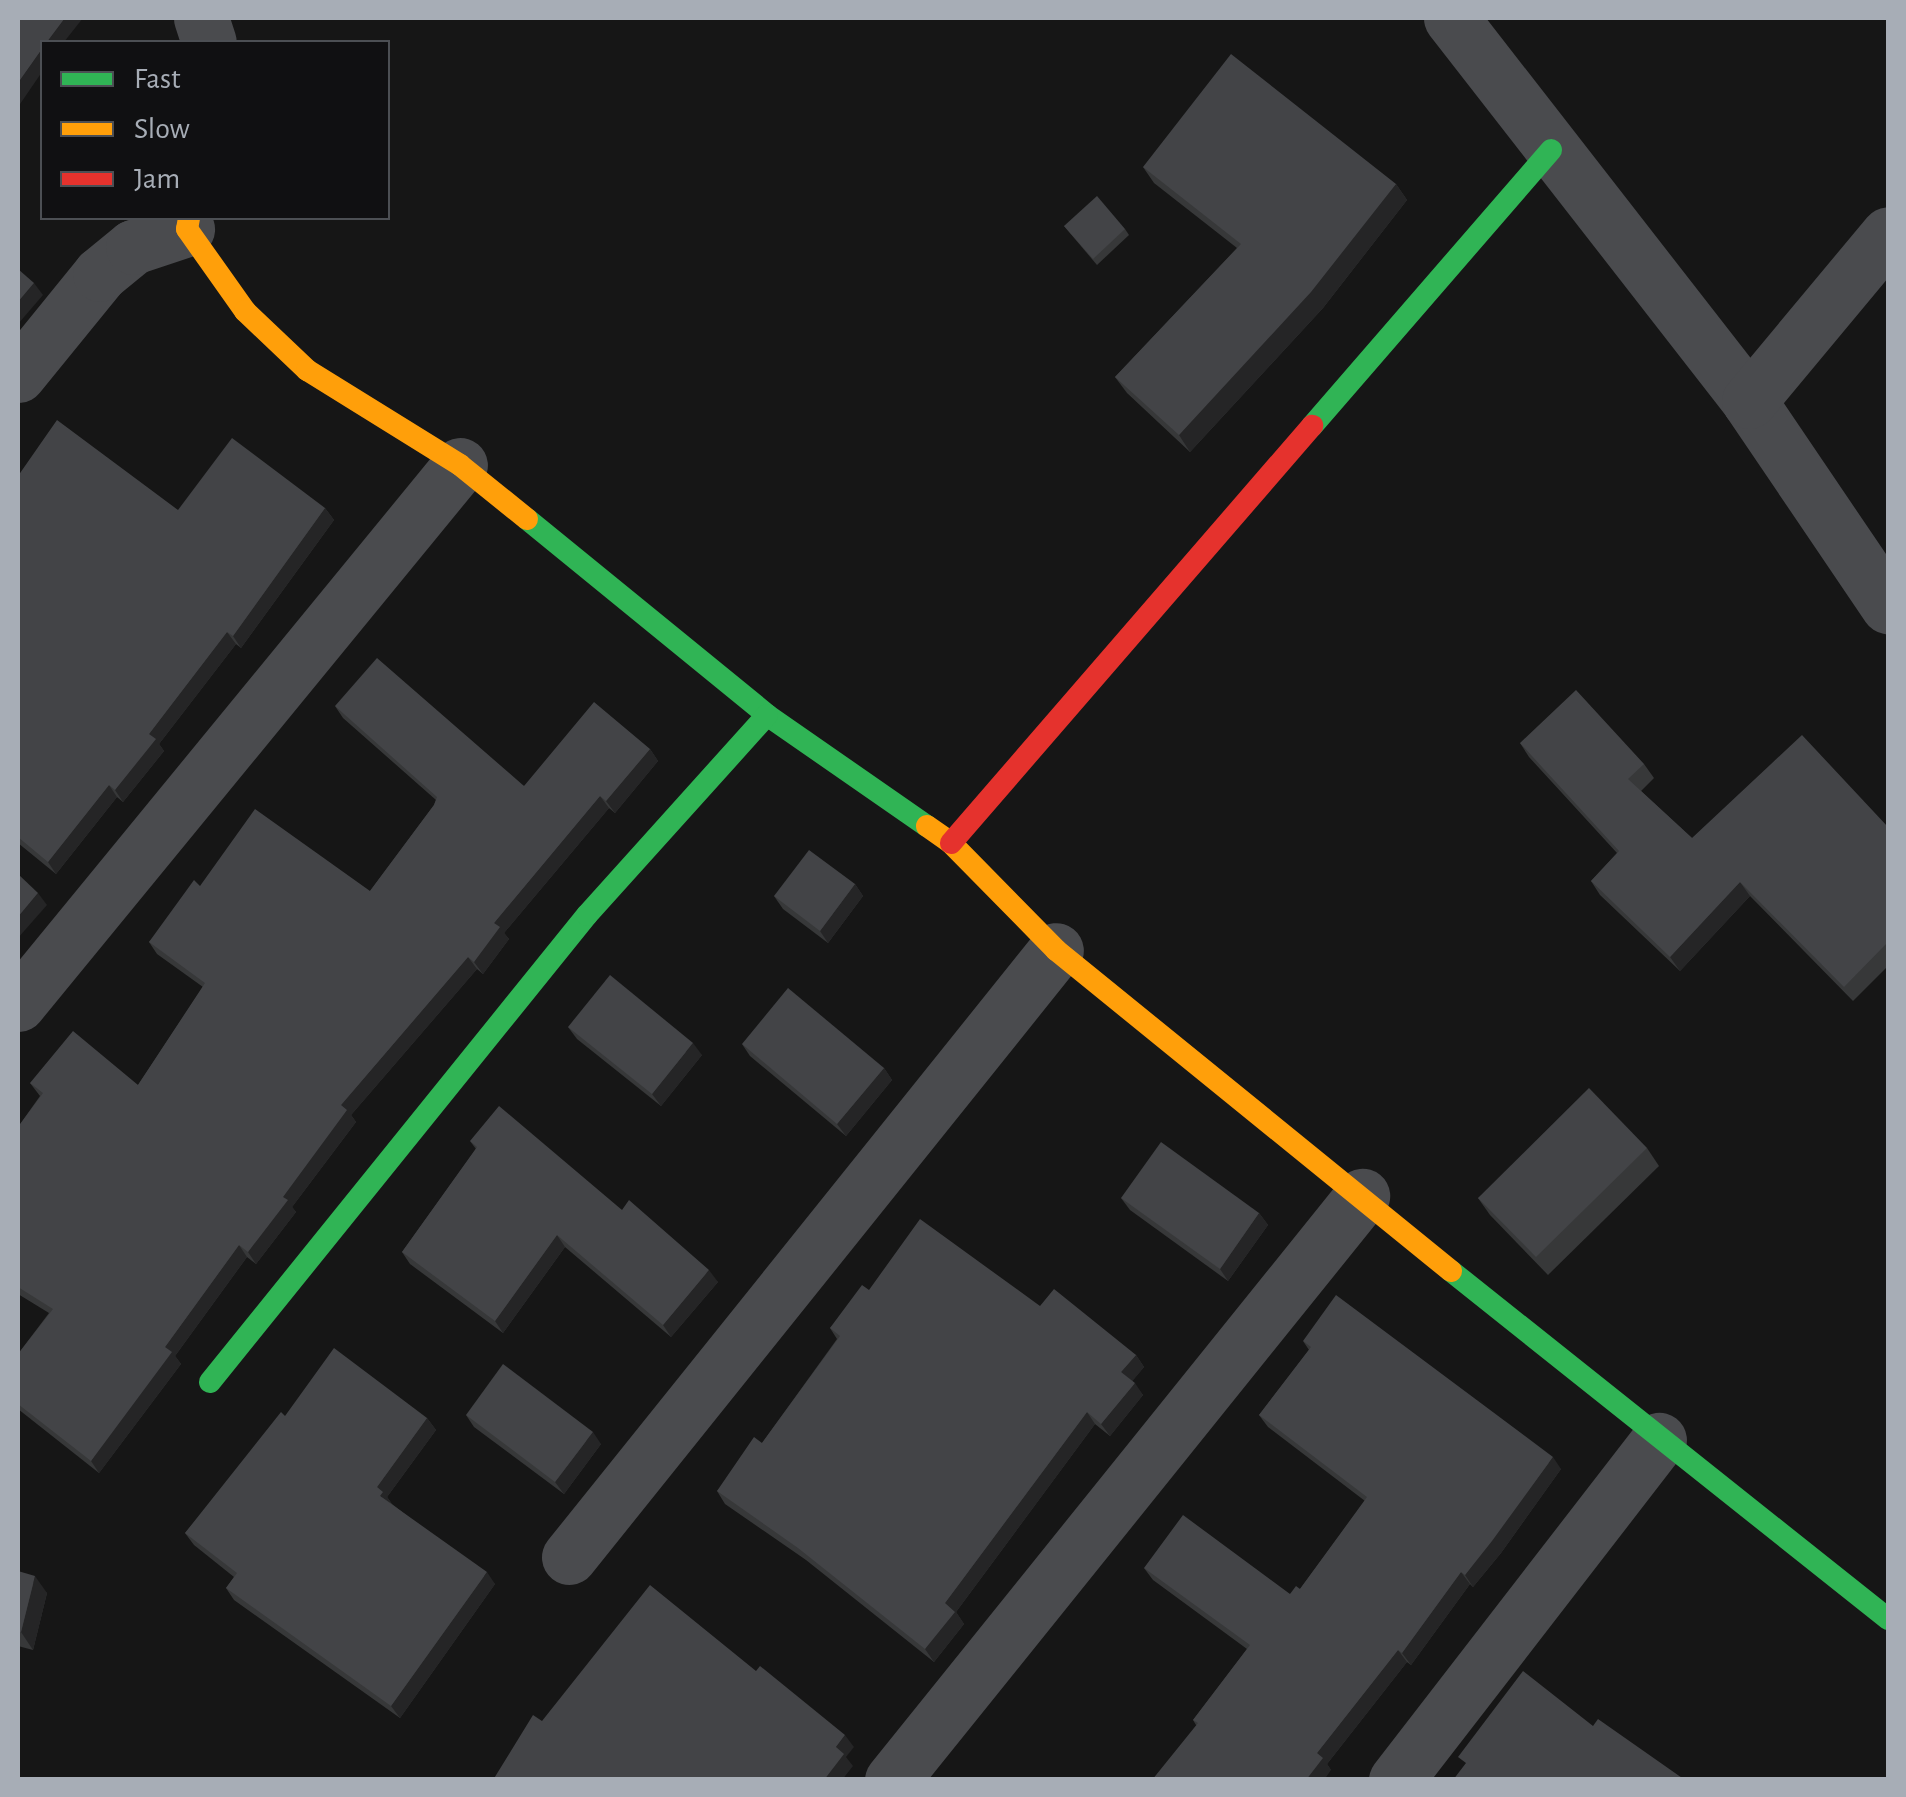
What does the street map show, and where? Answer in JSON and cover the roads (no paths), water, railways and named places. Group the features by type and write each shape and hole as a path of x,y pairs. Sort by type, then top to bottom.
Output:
{"street":[{"path":"1450,18 1749,401 1888,606"},
{"path":"951,843 1552,150"},
{"path":"18,375 100,274 133,247 188,224 245,311 308,370 460,465 768,715 951,843 1056,950 1888,1620"},
{"path":"1749,401 1888,234"},
{"path":"18,1004 460,465"},
{"path":"210,1382 587,915 768,715"},
{"path":"569,1557 1056,950"},
{"path":"892,1780 1362,1196"},
{"path":"1396,1780 1660,1440"}]}
